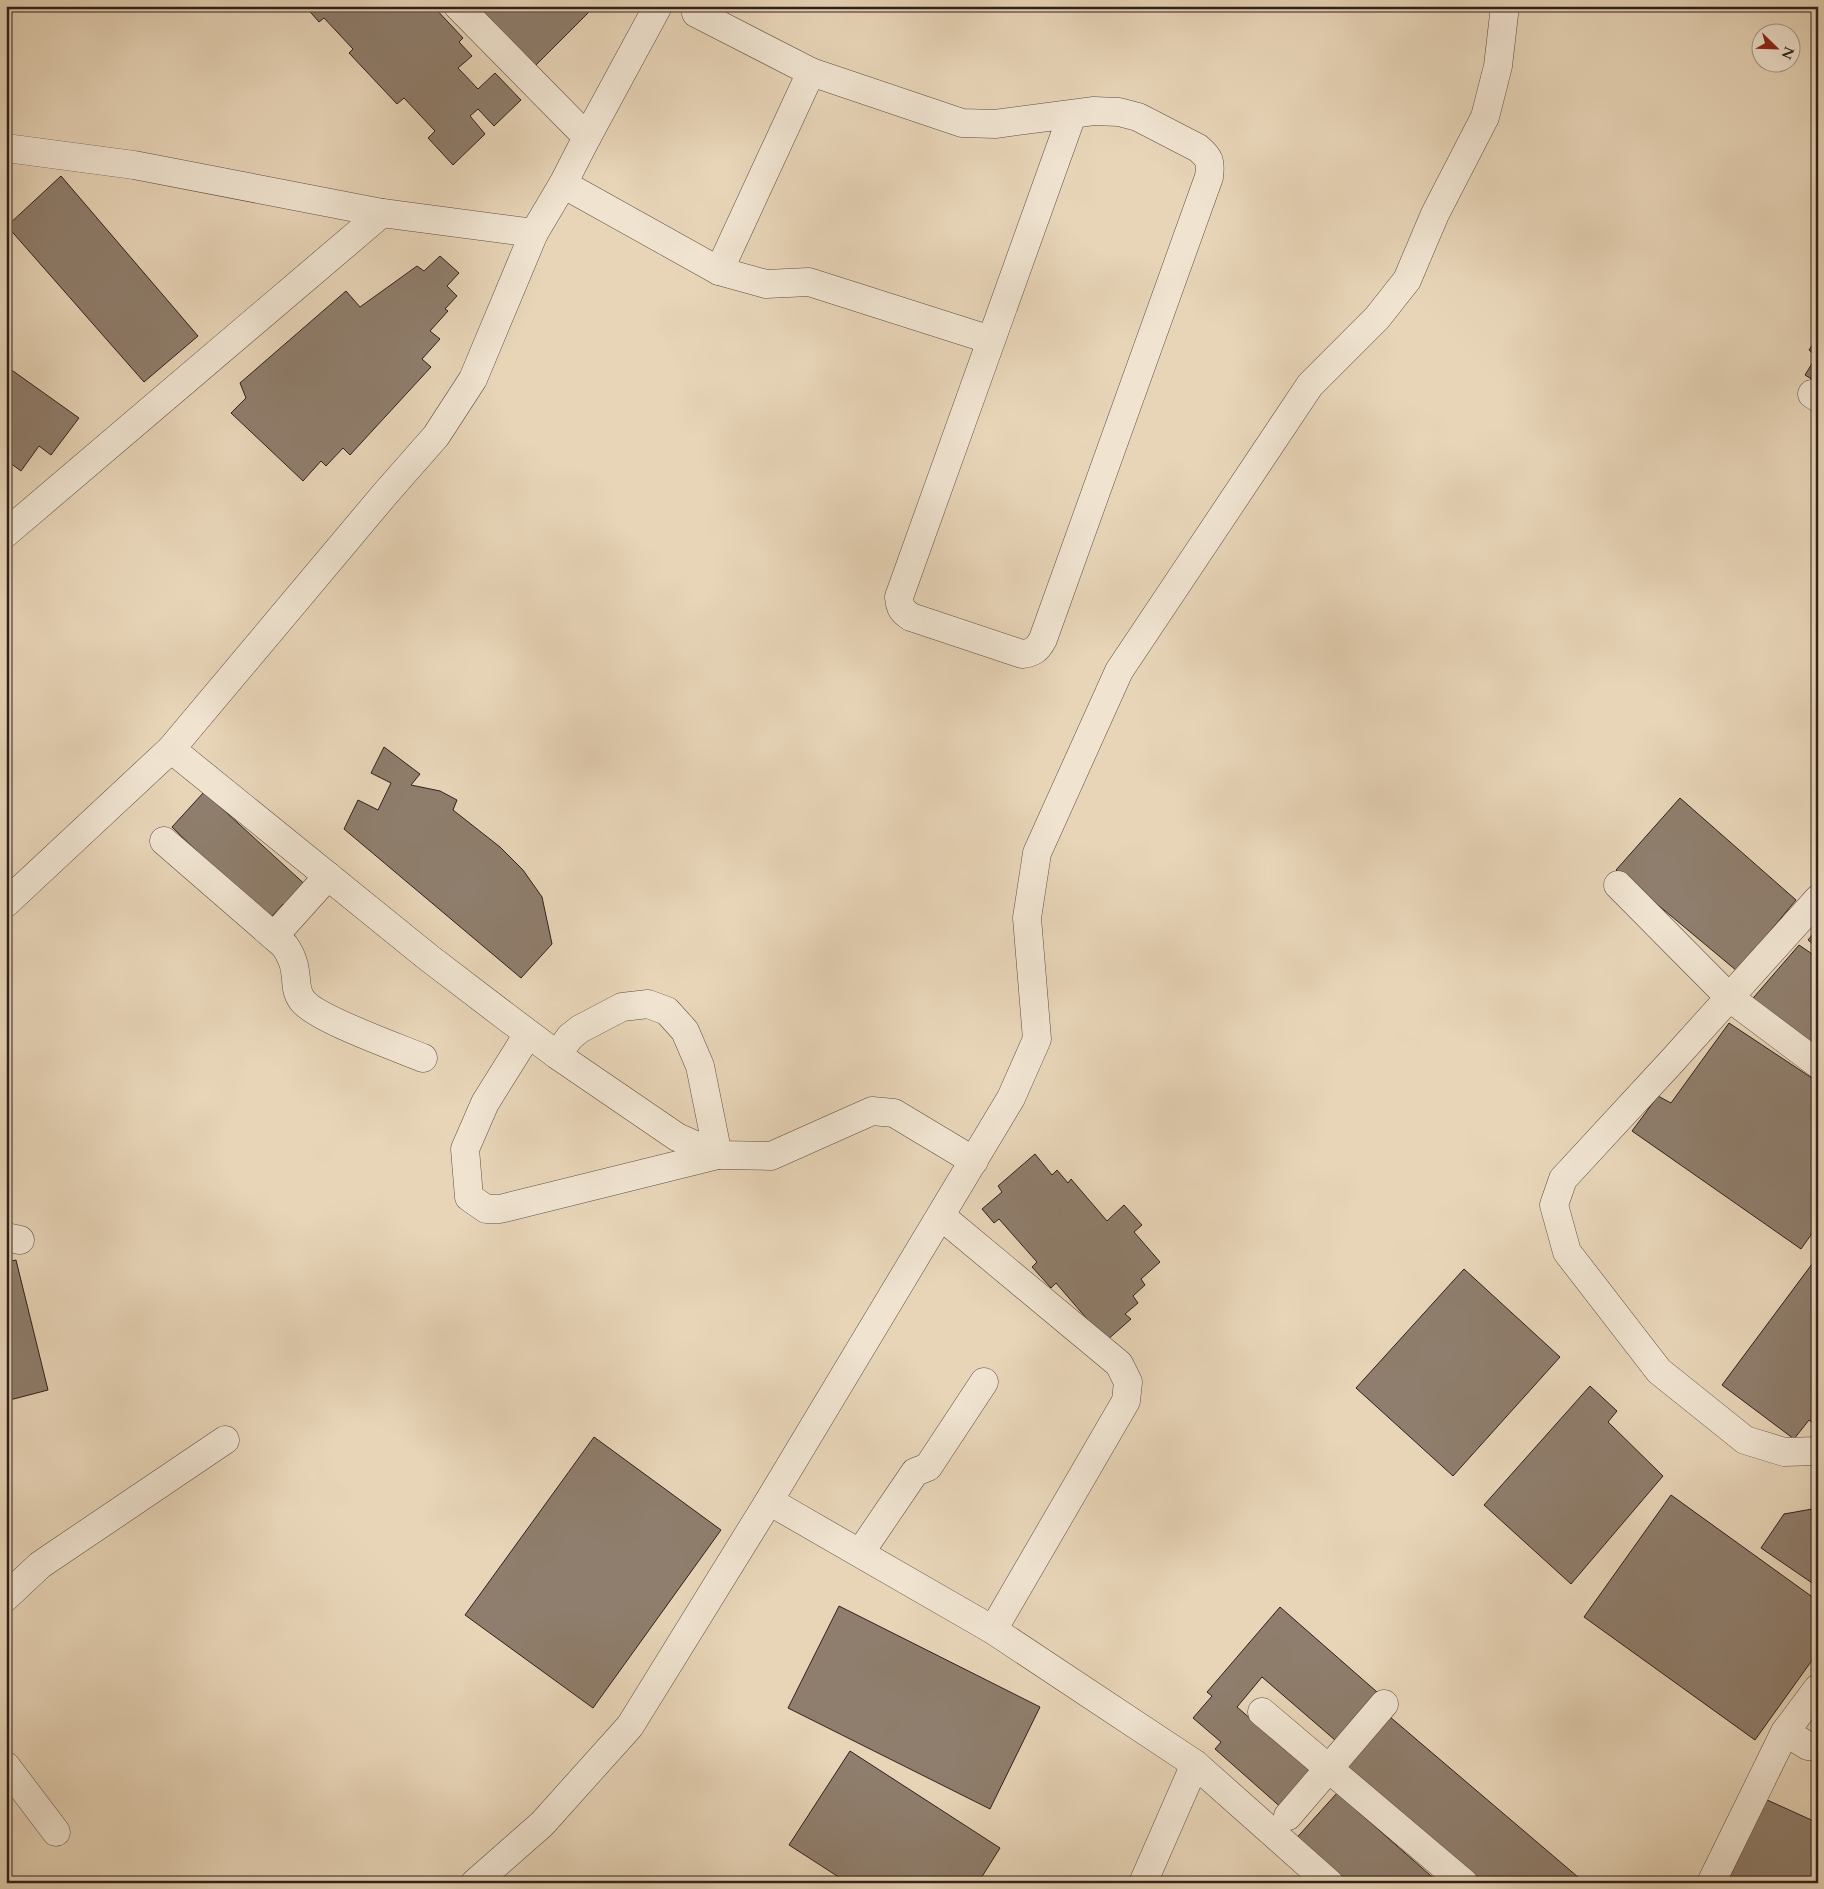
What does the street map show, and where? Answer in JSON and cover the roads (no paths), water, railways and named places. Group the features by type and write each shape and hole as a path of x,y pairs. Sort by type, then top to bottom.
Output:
{"street":[{"path":"458,6 586,137"},
{"path":"6,903 171,749 436,436 473,379 534,233 563,184 586,137 658,6"},
{"path":"475,1883 542,1824 630,1726 769,1501 1011,1098 1037,1039 1026,918 1038,853 1118,671 1310,385 1377,318 1407,280 1435,214 1485,117 1498,66 1505,6"},
{"path":"696,13 811,72 962,123 995,124 1094,111 1119,112 1138,117 1198,148 1211,163 1209,177 1043,639 1039,647 1031,653 1022,654 911,617 902,612 899,606 899,597 1072,115"},
{"path":"719,271 811,72"},
{"path":"6,148 134,165 382,213 534,233"},
{"path":"563,184 719,271 766,284 809,282 991,340"},
{"path":"6,533 382,213"},
{"path":"171,749 429,958 528,1034 677,1137 718,1155"},
{"path":"164,841 285,946 292,957 297,993 303,1002 324,1017 423,1058"},
{"path":"274,936 328,876"},
{"path":"1618,885 1730,998 1818,1064"},
{"path":"1818,899 1730,998 1563,1179 1554,1205 1567,1252 1659,1371 1744,1440 1784,1452 1818,1451"},
{"path":"557,1055 570,1037 580,1029 622,1007 648,1004 667,1011 685,1031 700,1066 718,1155"},
{"path":"528,1034 485,1103 465,1149 468,1197 486,1209 500,1209 718,1155 771,1156 872,1110 894,1113 974,1161"},
{"path":"941,1216 1119,1364 1128,1382 1126,1401 993,1630"},
{"path":"868,1558 928,1480 928,1467 984,1382"},
{"path":"6,1597 40,1565 225,1440"},
{"path":"769,1501 993,1630 1195,1764 1329,1883"},
{"path":"1711,1883 1786,1732 1818,1688"},
{"path":"1288,1816 1384,1704"},
{"path":"1262,1712 1464,1883"},
{"path":"1786,1732 1808,1746 1818,1747"},
{"path":"1149,1881 1195,1764"},
{"path":"6,1766 56,1832"}]}
